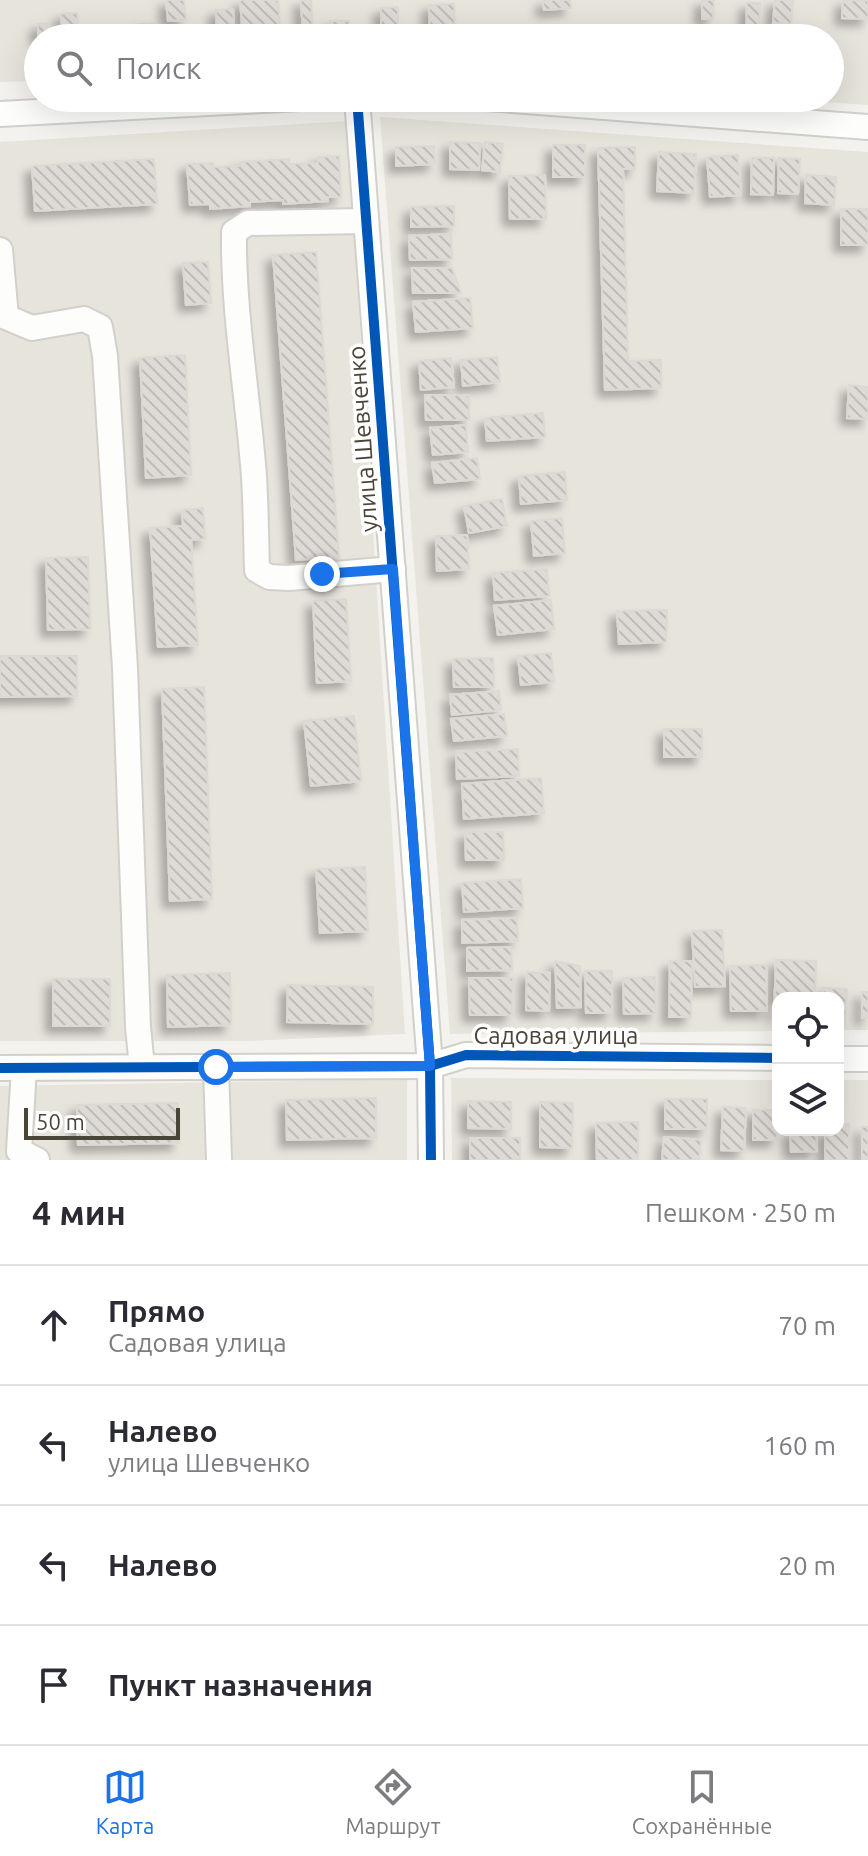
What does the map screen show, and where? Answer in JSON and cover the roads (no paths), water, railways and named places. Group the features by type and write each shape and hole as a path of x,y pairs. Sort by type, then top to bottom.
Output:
{"street":[{"path":"0,114 38,112"},
{"name":"улица Шевченко","path":"358,112 430,1066 431,1160"},
{"path":"670,112 868,127"},
{"path":"366,221 248,223 234,232 242,370 254,478 257,570 269,577 289,578 393,569"},
{"path":"0,250 6,317 32,328 84,319 100,327 105,356 125,668 142,1067"},
{"name":"Садовая улица","path":"12,1068 430,1066 466,1055 772,1058"},
{"path":"844,1059 868,1059"},
{"path":"216,1067 219,1160"},
{"path":"12,1068 19,1151 37,1160"}]}
